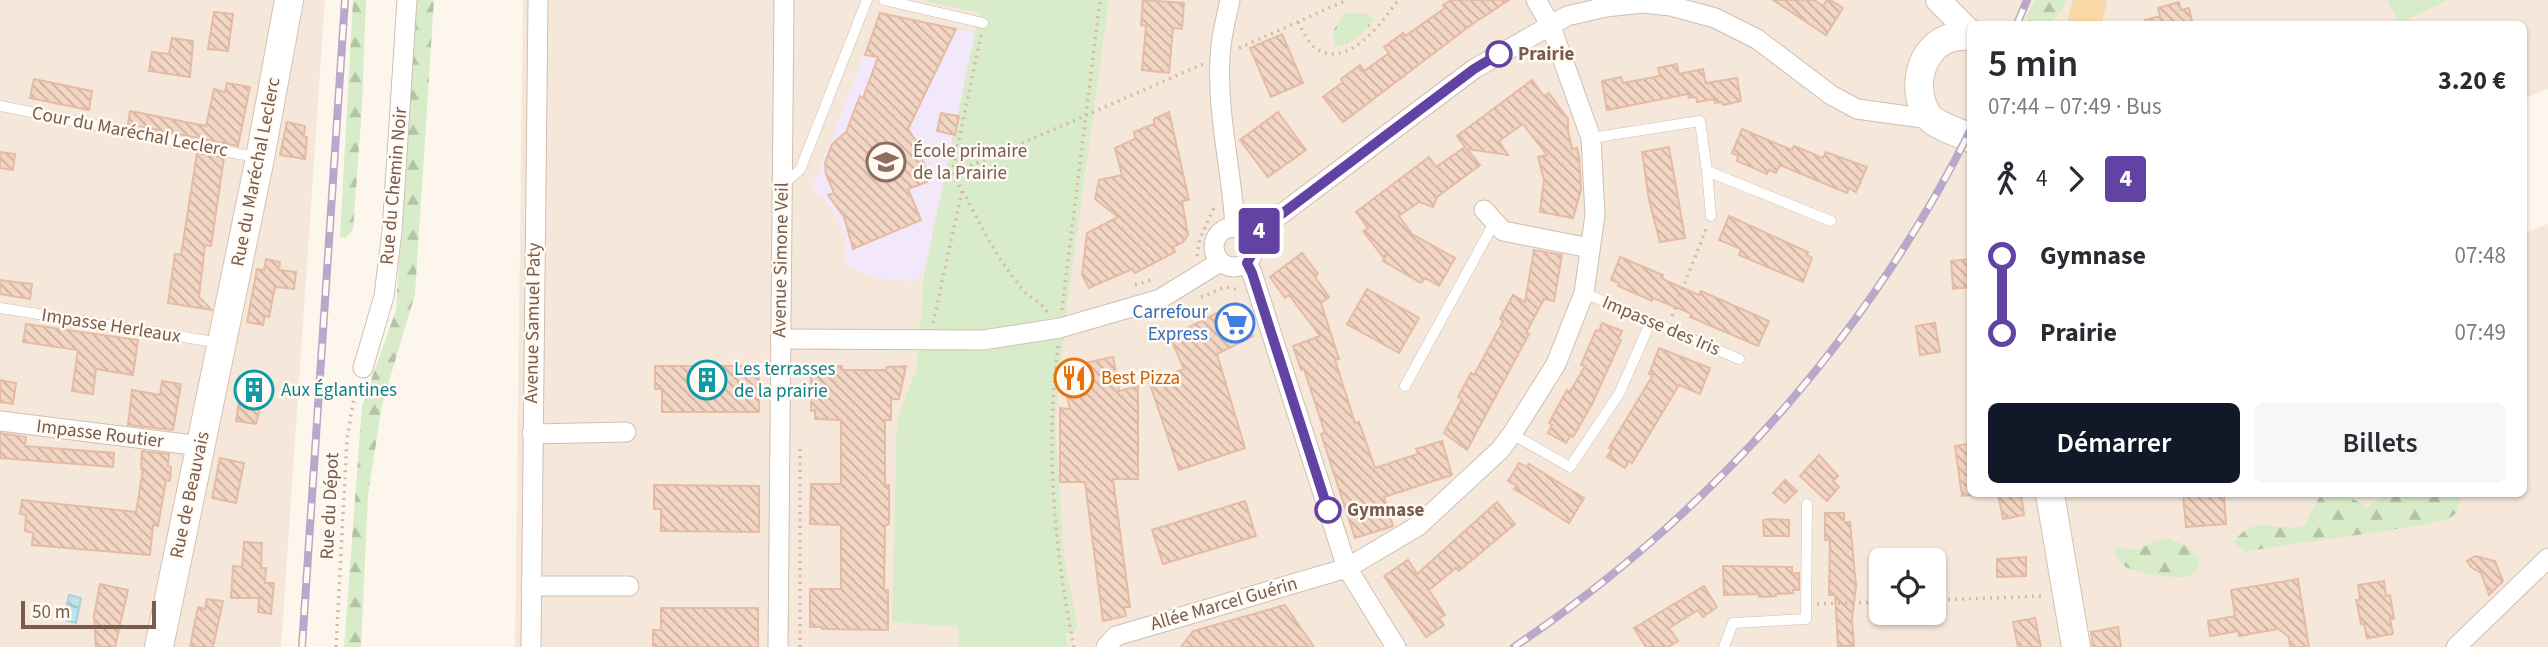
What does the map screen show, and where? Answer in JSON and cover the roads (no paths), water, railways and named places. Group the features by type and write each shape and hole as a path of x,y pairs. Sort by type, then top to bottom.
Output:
{"main road":[{"name":"Rue du Maréchal Leclerc","path":"222,343 289,0"},
{"path":"2085,21 2090,0"},
{"path":"1962,36 1928,53 1919,73 1919,90 1923,107 1930,119 1967,137"},
{"name":"Rue de Beauvais","path":"159,647 222,343"},
{"path":"2051,497 2076,647"}],"street":[{"name":"Rue du Chemin Noir","path":"363,368 386,283 392,231 407,0"},
{"name":"Avenue Samuel Paty","path":"531,647 538,0"},
{"name":"Avenue Simone Veil","path":"778,647 784,0"},
{"path":"1230,0 1220,57 1221,109 1234,202 1243,232 1254,246 1247,263 1228,267 1220,262 1214,251 1215,239 1223,230 1243,232 1474,69 1550,24 1567,16 1606,7 1642,3 1671,6 1715,18 1757,39 1831,95 1857,109 1930,119"},
{"name":"Allée Marcel Guérin","path":"1105,647 1116,636 1347,568 1418,526 1500,450 1512,434 1556,364 1584,293 1595,215 1591,138 1550,24 1536,0"},
{"path":"1936,0 1936,19 1962,36"},
{"path":"1882,113 1919,90"},
{"path":"1489,217 1503,231 1590,248"},
{"path":"780,339 983,340 1061,316 1160,299 1220,262"},
{"path":"1247,263 1347,568 1396,647"},
{"name":"Impasse Routier","path":"0,421 201,446"},
{"path":"532,434 626,432"},
{"path":"2456,647 2548,558"},
{"path":"531,586 629,586"}],"lane":[{"path":"783,185 800,170 867,0"},
{"path":"884,0 983,23"},
{"name":"Cour du Maréchal Leclerc","path":"0,106 260,158"},
{"path":"1591,138 1700,121 1711,216"},
{"path":"1707,171 1831,221"},
{"path":"1405,386 1489,217"},
{"name":"Impasse des Iris","path":"1584,293 1739,359"},
{"name":"Impasse Herleaux","path":"0,308 222,343"},
{"path":"1512,434 1570,467 1619,394 1651,321"},
{"path":"1724,647 1733,623 1806,619 1807,504"}],"water":[{"path":"69,595 81,598 76,623 64,620"}],"railway":[{"path":"302,647 345,0"},
{"path":"2018,21 2027,0"},
{"path":"1514,647 1585,596 1652,541 1716,481 1775,418 1831,351 1882,281 1928,208 1967,136"}],"place":[{"name":"Prairie","path":"1499,54"},
{"name":"École primaire de la Prairie","path":"886,162"},
{"name":"Carrefour Express","path":"1235,323"},
{"name":"Best Pizza","path":"1074,378"},
{"name":"Les terrasses de la prairie","path":"707,380"},
{"name":"Aux Églantines","path":"254,390"},
{"name":"Gymnase","path":"1328,510"}]}
